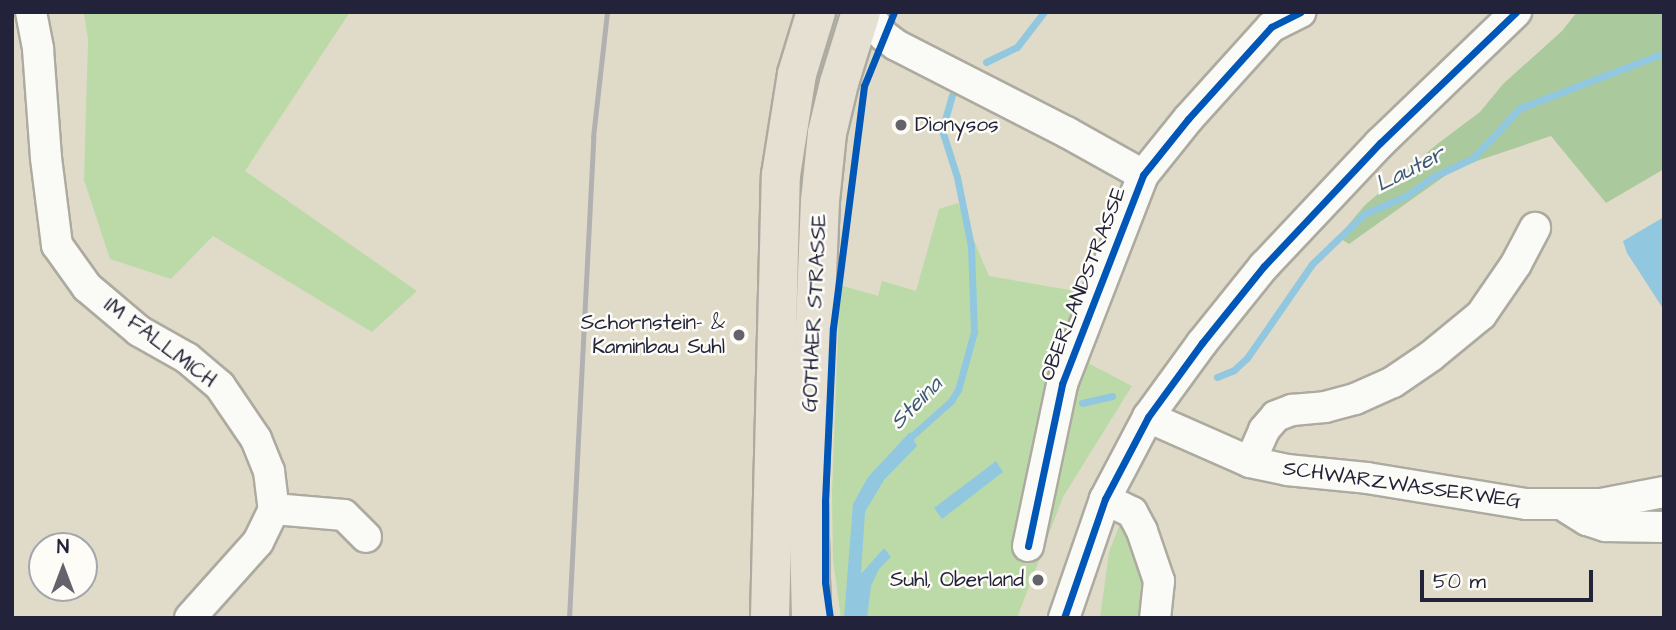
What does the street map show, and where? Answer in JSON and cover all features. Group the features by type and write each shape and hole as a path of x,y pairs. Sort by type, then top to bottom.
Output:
{"main road":[{"name":"GOTHAER STRASSE","path":"770,618 781,175 797,74 816,12"},
{"name":"GOTHAER STRASSE","path":"811,618 808,499 820,201 827,133 839,82 861,12"}],"street":[{"name":"IM FALLMICH","path":"31,12 38,49 46,158 57,245 87,287 139,331 187,358 220,386 256,439 269,471 274,509"},
{"path":"867,12 884,36 896,45 1069,133 1143,175"},
{"name":"OBERLANDSTRASSE","path":"1028,546 1062,384 1143,175 1271,20 1300,12"},
{"path":"1064,618 1105,499 1148,417 1264,266 1380,142 1516,12"},
{"path":"1251,462 1264,430 1276,416 1292,410 1325,407 1355,399 1393,382 1431,356 1481,315 1516,264 1535,228"},
{"name":"SCHWARZWASSERWEG","path":"1148,417 1251,462 1287,470 1367,478 1482,498 1562,505 1601,504 1664,492"},
{"path":"1105,499 1132,512 1142,531 1159,581 1155,618"},
{"path":"1562,505 1587,520 1606,526 1664,527"},
{"path":"190,618 258,542 274,509 344,514 366,537"}],"green space":[{"path":"84,12 350,12 245,171 417,291 372,332 213,236 171,279 110,259 84,180 88,40"},
{"path":"1577,12 1664,12 1664,169 1606,203 1551,136 1456,168 1349,244 1338,237 1365,205 1480,112 1503,84 1562,31"},
{"path":"958,203 989,276 1087,293 1065,351 1132,386 1063,497 1017,618 841,618 833,561 832,493 840,285 878,296 882,281 916,291 939,209"},
{"path":"1120,524 1131,529 1144,559 1147,618 1100,618 1109,552"}],"water":[{"path":"1664,217 1664,310 1627,253 1623,241"},
{"path":"910,432 917,446 884,480 865,512 861,574 884,548 891,557 879,569 871,586 867,618 844,618 853,504 868,477"},
{"path":"996,461 1003,472 942,519 934,508"}],"waterway":[{"name":"Steina","path":"986,62 1017,47 1044,12"},
{"name":"Lauter","path":"1217,377 1234,370 1247,358 1312,264 1364,214 1406,196 1435,176 1473,158 1520,108 1664,53"},
{"name":"Steina","path":"904,443 951,401 958,390 974,332 971,246 957,177 942,130 952,95"},
{"name":"Lauter","path":"1082,403 1112,396"}],"railway":[{"path":"569,618 593,137 607,12"}],"cycle path":[{"path":"830,618 825,582 825,501 833,328 864,86 894,12"},
{"path":"1028,546 1062,384 1143,175 1188,119 1271,27 1300,12"},
{"path":"1064,618 1105,499 1148,417 1202,343 1264,266 1380,143 1516,12"}],"place":[{"name":"Dionysos","path":"901,125"},
{"name":"Schornstein- & Kaminbau Suhl","path":"739,335"},
{"name":"Suhl, Oberland","path":"1038,580"}]}
